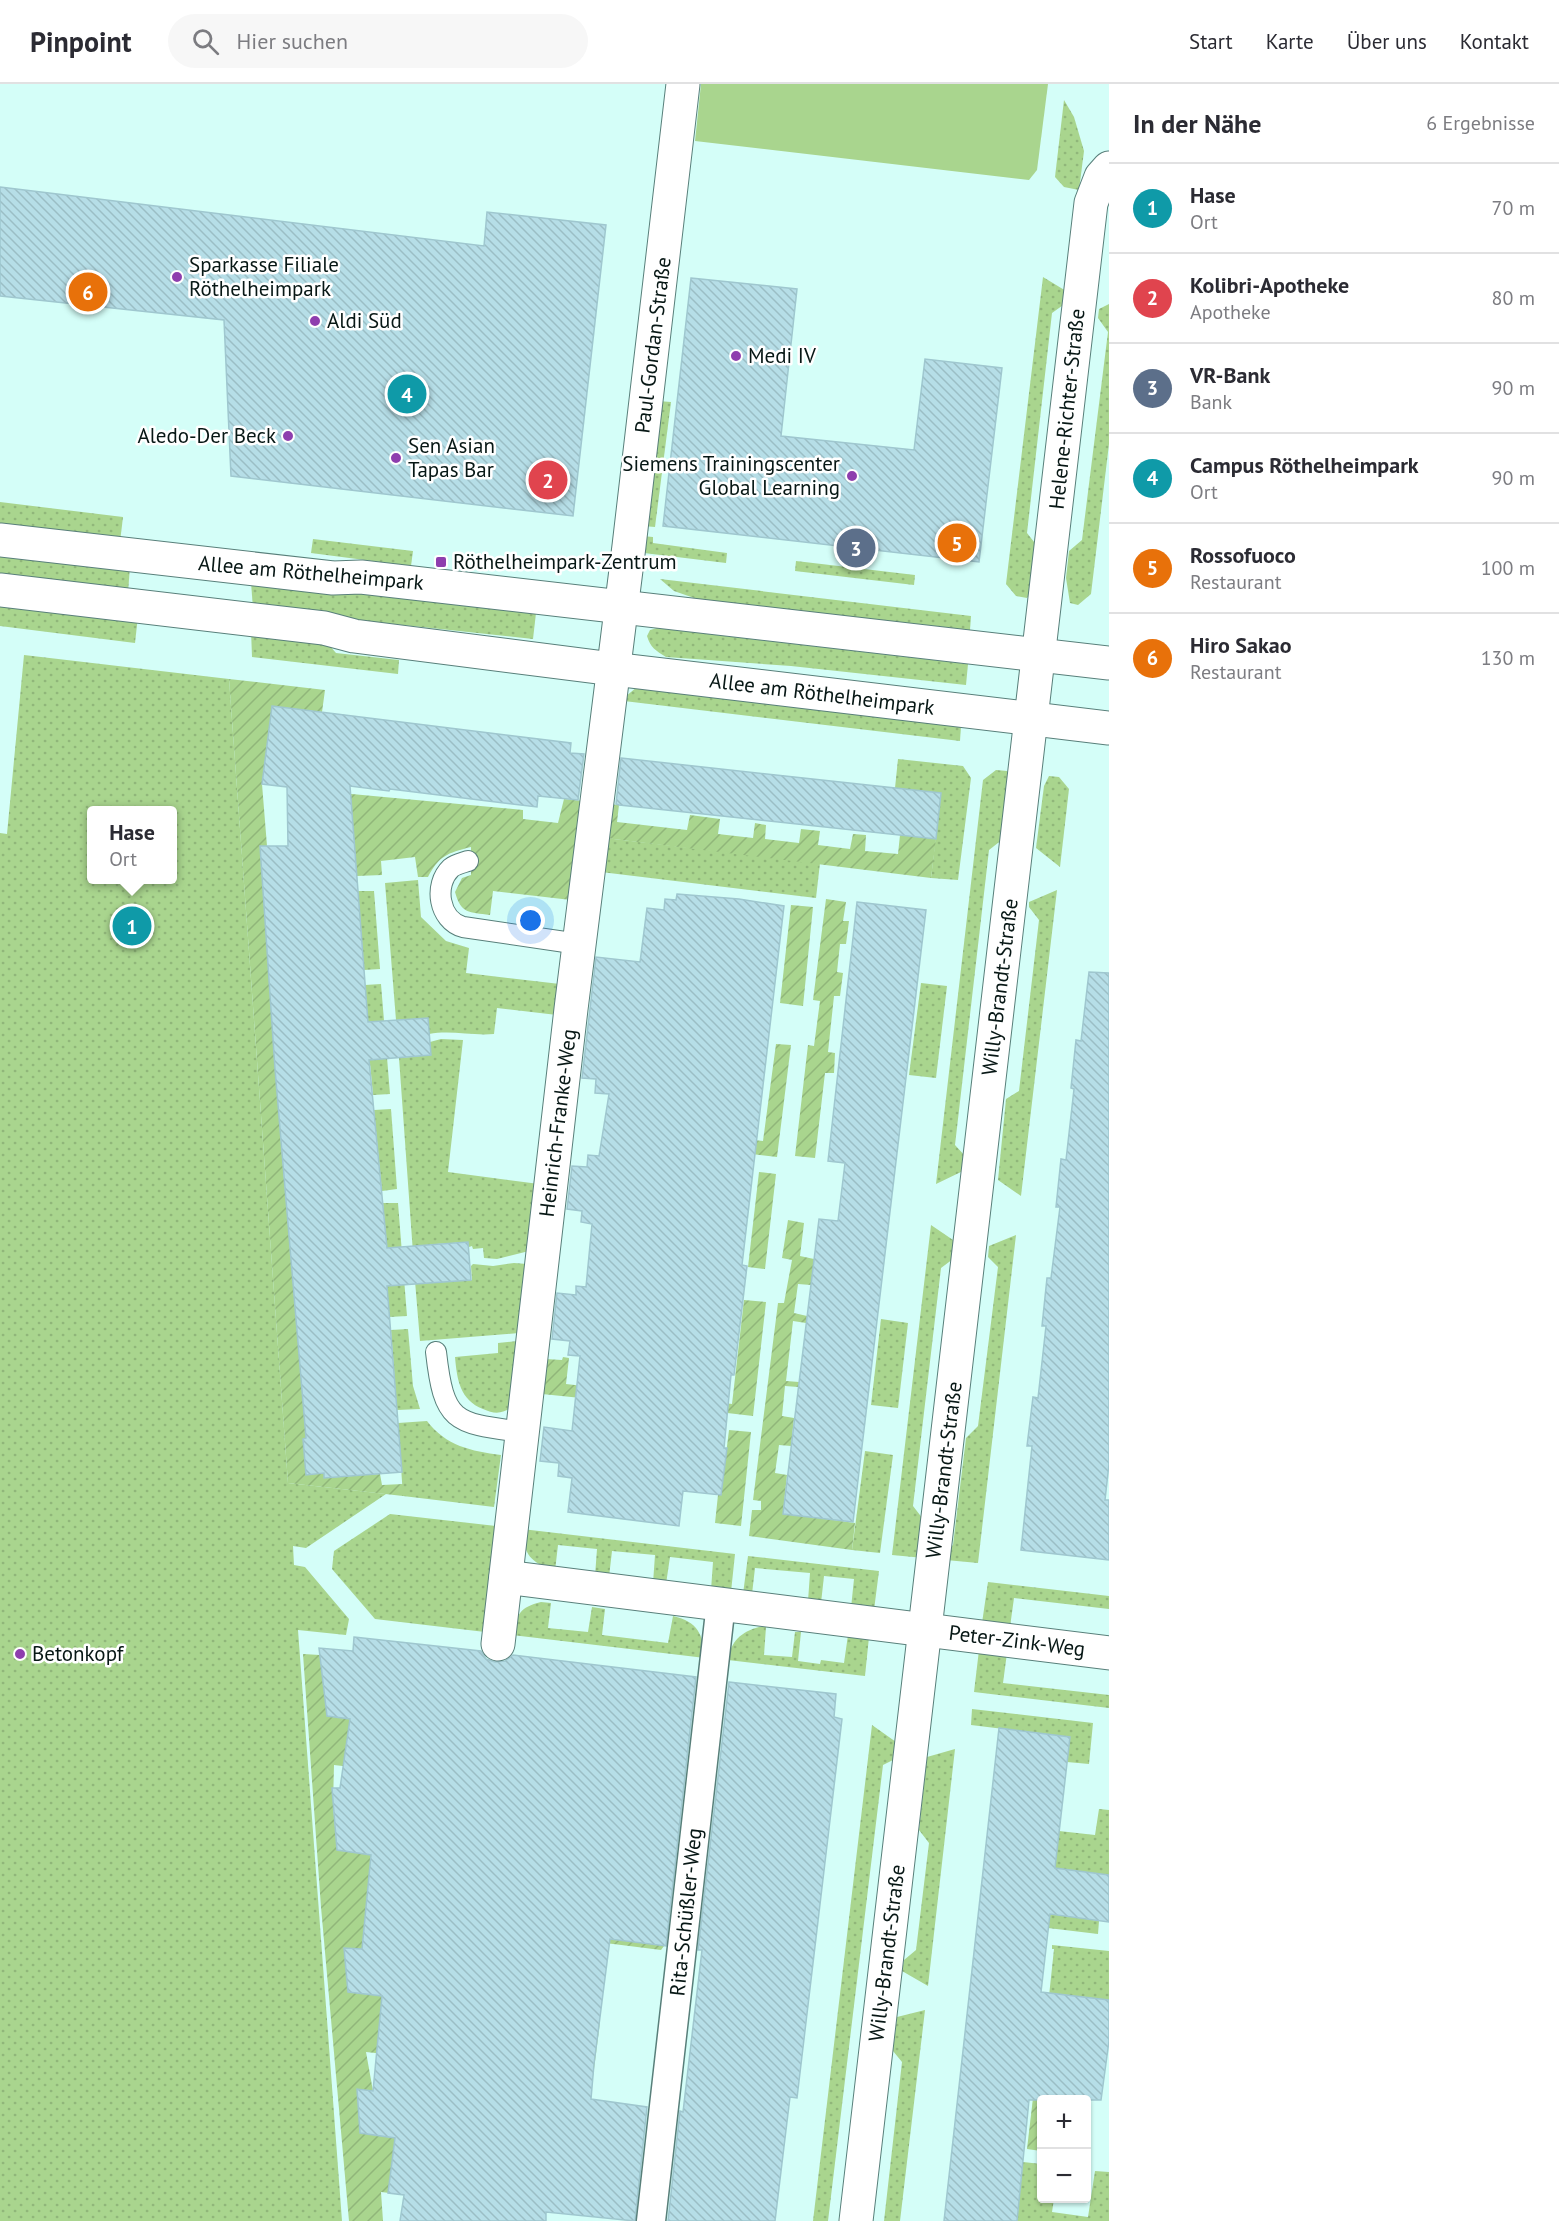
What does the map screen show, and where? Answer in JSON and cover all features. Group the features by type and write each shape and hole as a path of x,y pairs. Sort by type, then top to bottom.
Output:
{"street":[{"name":"Paul-Gordan-Straße","path":"621,606 683,84"},
{"name":"Helene-Richter-Straße","path":"1039,655 1090,203 1101,177 1109,168"},
{"name":"Allee am Röthelheimpark","path":"0,540 322,577 361,577 1109,663"},
{"name":"Allee am Röthelheimpark","path":"0,590 324,628 354,636 613,669 1109,728"},
{"path":"613,669 621,606"},
{"path":"1031,719 1039,655"},
{"name":"Heinrich-Franke-Weg","path":"506,1577 613,669"},
{"name":"Willy-Brandt-Straße","path":"856,2221 1031,719"},
{"path":"498,1644 506,1577 925,1629"},
{"name":"Rita-Schüßler-Weg","path":"651,2221 720,1603"},
{"name":"Peter-Zink-Weg","path":"925,1629 1109,1653"}],"lane":[{"path":"468,861 452,868 445,875 441,885 441,902 448,917 454,923 463,927 579,944"},
{"path":"436,1352 440,1387 446,1402 455,1414 469,1423 522,1432"}],"green space":[{"path":"701,84 1048,84 1037,170 1029,180 695,141"},
{"path":"1064,100 1074,117 1084,151 1079,190 1064,187 1055,177"},
{"path":"1043,277 1066,291 1066,303 1052,313 1027,533 1038,547 1031,592 1027,598 1016,596 1006,584"},
{"path":"1109,304 1109,444 1091,594 1078,605 1070,603 1066,578 1069,551 1082,540 1108,332 1098,318 1099,309"},
{"path":"658,401 671,402 655,527 643,526"},
{"path":"0,502 123,517 120,542 0,528"},
{"path":"642,536 653,537 653,543 727,553 726,563 644,553"},
{"path":"313,539 413,551 411,566 311,553"},
{"path":"0,551 130,566 128,593 0,578"},
{"path":"796,561 915,575 914,585 795,571"},
{"path":"660,579 971,616 970,630 697,599 674,591"},
{"path":"251,582 536,613 533,639 253,609"},
{"path":"0,600 138,616 135,643 0,626"},
{"path":"657,628 968,664 966,685 791,666 666,657 654,648 647,636 650,630"},
{"path":"251,630 323,638 336,653 399,660 398,674 252,657"},
{"path":"24,655 229,679 288,1483 386,1494 306,1548 293,1546 294,1565 305,1567 349,1619 346,1635 298,1630 342,2221 0,2221 0,833 7,834"},
{"path":"229,679 325,690 322,712 272,706 262,784 267,846 260,847 278,1100 288,1130 280,1132 304,1413 312,1438 303,1439 307,1475 324,1473 325,1478 380,1474 382,1485 403,1484 403,1496 288,1483"},
{"path":"637,687 961,726 960,741 624,701 625,697"},
{"path":"898,759 963,766 971,778 958,880 931,878 941,793 895,788"},
{"path":"996,770 1007,771 1009,775 1003,839 989,850 955,1145 966,1157 963,1171 936,1184 983,780"},
{"path":"1049,776 1059,777 1069,789 1060,867 1036,848 1044,786"},
{"path":"341,793 523,810 523,819 558,823 564,799 584,801 571,900 493,891 490,915 467,911 460,904 455,892 462,878 471,875 471,847 445,856 436,864 428,877 418,877 415,857 381,861 382,875 357,876 354,840"},
{"path":"608,804 619,805 617,822 687,830 690,815 720,819 718,834 753,838 755,823 766,825 765,839 799,843 801,829 820,831 818,845 850,849 853,834 866,835 865,851 898,854 900,835 936,839 931,878 605,838"},
{"path":"605,838 820,863 816,898 601,872"},
{"path":"418,880 421,917 446,941 469,948 466,973 560,984 557,1015 497,1008 494,1034 429,1034 428,1018 396,1020 385,883"},
{"path":"1057,890 1021,1196 998,1180 1006,1099 1019,1091 1039,920 1029,907 1029,902"},
{"path":"358,891 374,891 380,969 364,970"},
{"path":"826,899 846,902 843,921 849,921 846,944 840,944 837,972 843,973 840,996 834,996 828,1052 835,1053 834,1073 825,1073 815,1158 795,1156 808,1045 814,1046 820,1001 813,1000"},
{"path":"791,905 813,907 803,1006 780,1003"},
{"path":"921,983 947,986 936,1078 909,1075"},
{"path":"381,984 390,1094 373,1095 370,1063 367,1064 365,985"},
{"path":"441,1039 463,1040 448,1172 539,1184 529,1251 497,1259 484,1258 483,1248 473,1249 472,1246 469,1247 468,1242 436,1244 413,1253 399,1058 431,1055 430,1042"},
{"path":"776,1044 791,1045 777,1157 727,1151 735,1138 763,1141"},
{"path":"391,1109 397,1189 382,1191 374,1110"},
{"path":"759,1172 776,1174 765,1269 748,1267"},
{"path":"383,1203 398,1203 407,1316 389,1317 371,1248 387,1246"},
{"path":"788,1220 804,1223 800,1256 814,1259 811,1285 798,1284 794,1313 807,1316 806,1323 793,1321 786,1381 799,1382 798,1387 785,1386 782,1416 794,1418 791,1446 779,1445 775,1473 787,1475 783,1513 855,1523 852,1550 749,1536 752,1510 761,1510 761,1501 753,1500 778,1303 784,1303 792,1260 782,1258"},
{"path":"931,1225 956,1242 953,1259 941,1268 913,1506 923,1519 924,1558 892,1555"},
{"path":"1016,1235 978,1563 946,1560 947,1550 953,1545 966,1438 978,1426 998,1267 988,1257 989,1246"},
{"path":"473,1264 493,1266 527,1264 519,1333 420,1341 414,1269 440,1282 472,1280 471,1266"},
{"path":"744,1300 766,1302 753,1416 693,1409 705,1400 732,1404"},
{"path":"881,1319 908,1323 898,1408 871,1405"},
{"path":"408,1329 413,1386 420,1409 397,1410 391,1330"},
{"path":"518,1341 511,1408 494,1412 475,1405 461,1388 455,1357 498,1353 498,1343"},
{"path":"563,1357 569,1358 566,1384 592,1387 581,1398 542,1394 546,1359 562,1360"},
{"path":"427,1421 451,1442 479,1452 501,1455 494,1507 403,1496 398,1423"},
{"path":"729,1430 751,1432 741,1526 715,1523"},
{"path":"865,1451 893,1455 880,1553 852,1550"},
{"path":"390,1514 496,1526 485,1632 375,1619 332,1569 334,1551"},
{"path":"522,1529 735,1554 731,1592 711,1590 713,1562 670,1557 666,1584 653,1583 655,1555 612,1551 609,1577 595,1576 597,1549 558,1545 555,1571 534,1561 530,1556 524,1545"},
{"path":"748,1556 879,1571 874,1610 851,1608 854,1579 824,1576 821,1603 808,1601 810,1573 755,1568 752,1594 743,1594"},
{"path":"988,1582 1109,1596 1109,1609 1014,1598 1010,1627 982,1623"},
{"path":"541,1602 551,1603 548,1628 588,1632 592,1607 605,1609 602,1635 668,1643 673,1616 688,1622 698,1630 703,1642 705,1658 512,1635 520,1613 528,1606"},
{"path":"759,1627 766,1627 764,1655 792,1657 795,1632 801,1632 798,1661 820,1664 821,1660 844,1663 848,1635 869,1637 865,1676 728,1660 738,1638"},
{"path":"979,1650 1007,1653 1003,1683 1109,1695 1109,1708 974,1692"},
{"path":"303,1654 320,1655 327,1716 364,1720 546,1790 334,1765 333,1805 337,1850 393,1857 664,1946 661,1950 366,1913 364,1950 344,1948 348,1992 600,2022 593,2077 366,2052 373,2091 357,2090 360,2133 451,2144 636,2187 632,2221 381,2192 383,2221 349,2221 321,1907"},
{"path":"972,1709 1093,1723 1089,1764 1067,1762 1070,1737 971,1725"},
{"path":"872,1725 896,1742 895,1759 883,1765 828,2221 813,2221"},
{"path":"955,1749 928,1986 902,1971 904,1960 916,1950 929,1843 919,1830 927,1757"},
{"path":"1099,1809 1109,1810 1109,1875 1086,1919 1099,1921 1098,1934 1048,1928 1059,1831 1095,1835"},
{"path":"1052,1945 1109,1951 1109,2000 1076,1996 1073,2021 1049,1996 1054,1949"},
{"path":"925,2010 900,2221 884,2221 902,2062 893,2051 897,2017"},
{"path":"1038,2055 1042,2095 1037,2095 1037,2150 1027,2149"},
{"path":"1023,2162 1037,2164 1037,2203 1053,2203 1052,2212 1088,2217 1095,2171 1109,2172 1109,2221 1017,2221"}],"building":[{"path":"0,187 484,246 487,212 606,225 573,516 231,476 224,320 0,296"},
{"name":"Medi IV","path":"691,278 797,289 781,436 914,450 925,359 1002,368 979,562 663,526"},
{"path":"272,706 571,743 570,753 584,754 578,800 538,796 537,807 350,786 368,1022 428,1018 431,1055 369,1060 387,1248 468,1242 471,1280 387,1286 402,1472 324,1478 324,1473 306,1475 303,1439 306,1438 275,1069 260,846 288,846 287,787 262,784"},
{"path":"621,758 941,793 936,839 619,805 616,804"},
{"path":"677,894 739,899 784,906 742,1265 747,1266 734,1375 731,1375 724,1448 727,1448 721,1495 683,1491 679,1526 568,1512 572,1478 558,1476 559,1463 540,1461 544,1427 572,1431 580,1356 568,1355 570,1341 552,1339 557,1293 576,1295 576,1286 586,1287 592,1224 581,1222 582,1211 567,1209 572,1166 587,1167 588,1155 599,1156 609,1094 595,1093 596,1079 582,1078 596,957 640,962 647,908 664,910 665,899 676,900"},
{"path":"857,902 926,910 853,1522 783,1514 819,1219 838,1221 845,1163 828,1161"},
{"path":"1089,972 1109,973 1109,1464 1105,1500 1109,1500 1109,1560 1021,1550 1032,1446 1027,1446 1033,1397 1038,1398 1046,1326 1042,1326 1047,1278 1051,1278 1060,1207 1056,1207 1061,1159 1066,1160 1074,1089 1071,1088 1076,1040 1081,1041"},
{"path":"354,1637 481,1651 486,1659 495,1662 505,1661 513,1655 696,1677 666,1946 610,1939 594,2064 591,2099 647,2107 635,2221 546,2212 546,2221 400,2221 404,2195 388,2193 395,2138 360,2133 357,2089 373,2091 382,1996 348,1992 344,1948 362,1949 371,1855 337,1850 332,1788 340,1788 350,1719 327,1716 319,1648 353,1651"},
{"path":"729,1682 836,1694 834,1717 842,1719 797,2098 790,2097 775,2221 668,2221 702,1950 698,1950"},
{"path":"999,1728 1070,1737 1055,1868 1109,1875 1109,1922 1050,1914 1041,1992 1109,2000 1109,2041 1101,2100 1091,2100 1091,2095 1037,2095 1037,2100 1029,2100 1017,2221 944,2221"}],"place":[{"name":"Sparkasse Filiale Röthelheimpark","path":"177,277"},
{"name":"Hiro Sakao","path":"88,292"},
{"name":"Aldi Süd","path":"315,321"},
{"name":"Medi IV","path":"736,356"},
{"name":"Campus Röthelheimpark","path":"407,394"},
{"name":"Aledo-Der Beck","path":"288,436"},
{"name":"Sen Asian Tapas Bar","path":"396,458"},
{"name":"Siemens Trainingscenter Global Learning","path":"852,476"},
{"name":"Kolibri-Apotheke","path":"548,480"},
{"name":"Rossofuoco","path":"957,543"},
{"name":"VR-Bank","path":"856,548"},
{"name":"Röthelheimpark-Zentrum","path":"441,562"},
{"name":"Hase","path":"132,926"},
{"name":"Betonkopf","path":"20,1654"}]}
